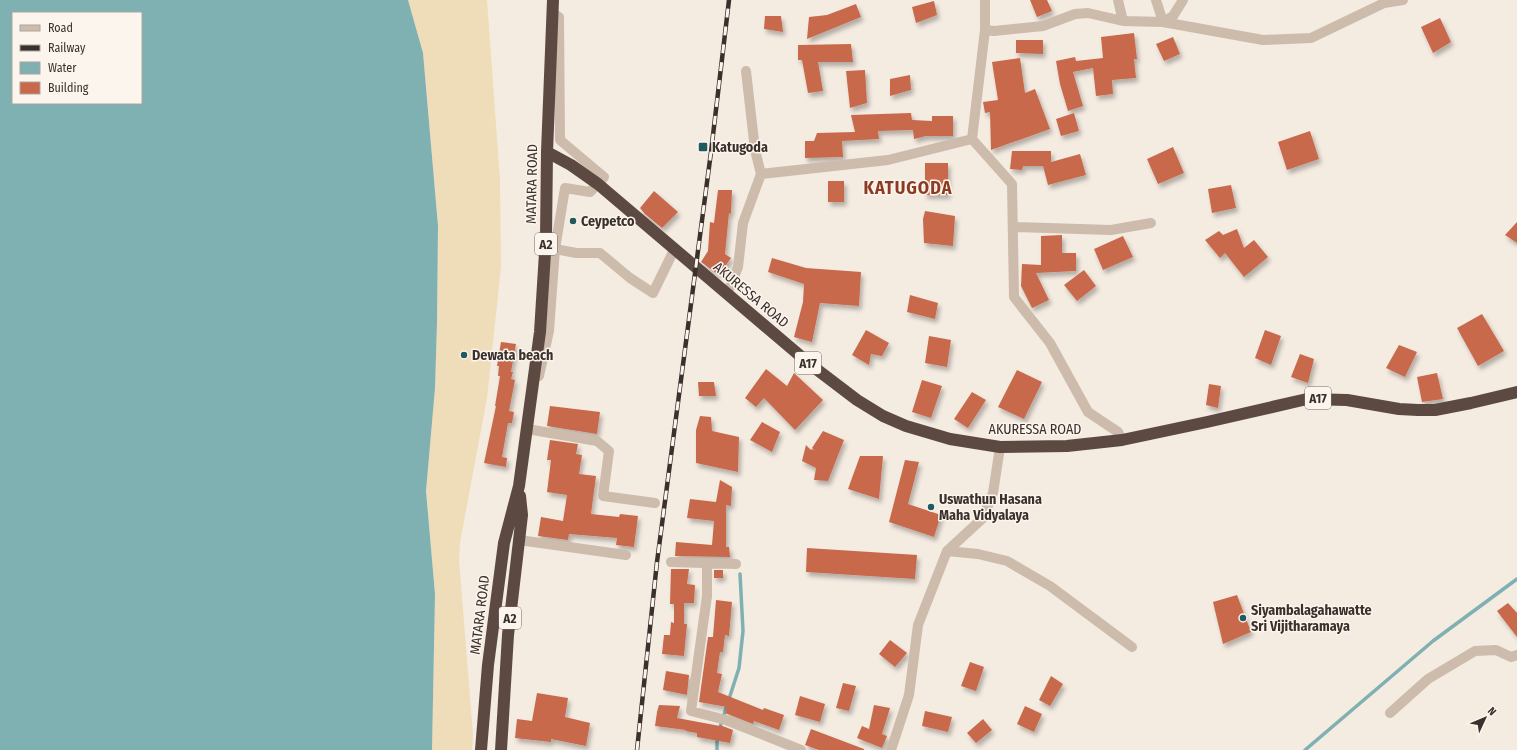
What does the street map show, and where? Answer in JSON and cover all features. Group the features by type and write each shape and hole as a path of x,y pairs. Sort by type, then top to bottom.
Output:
{"highway":[{"name":"MATARA ROAD","path":"481,750 488,665 504,543 519,486 540,332 546,237 547,152 554,14 553,0"},
{"name":"AKURESSA ROAD","path":"547,152 571,165 598,184 810,365 857,400 883,416 906,426 950,439 1000,446 1067,446 1122,440 1307,399 1347,400 1388,408 1435,410 1517,392"},
{"name":"MATARA ROAD","path":"501,750 508,636 522,515 519,486"}],"street":[{"path":"985,0 985,30 972,139 1012,184 1014,297 1050,343 1088,412 1118,432 1122,440"},
{"path":"1118,0 1123,21"},
{"path":"1156,0 1163,22"},
{"path":"1163,22 1173,16 1183,0"},
{"path":"985,30 994,31 1042,26 1075,14 1088,13 1123,21 1163,22 1263,40 1312,38 1384,3 1403,0"},
{"path":"554,14 559,18 560,140 604,177 590,192 565,188 555,249 549,331 527,429 597,441 610,451 603,496 655,504"},
{"path":"727,294 738,267 743,224 761,174 755,150 746,71"},
{"path":"761,174 888,160 972,139"},
{"path":"1013,228 1111,230 1151,223"},
{"path":"555,249 576,253 600,253 630,278 653,293 674,250"},
{"path":"891,750 909,695 918,625 947,551 983,518 993,493 1000,446"},
{"path":"519,540 626,555"},
{"path":"947,551 978,554 1007,561 1050,586 1132,647"},
{"path":"671,562 736,564"},
{"path":"707,564 707,596 691,711 726,720 801,750"},
{"path":"1390,713 1428,679 1475,651 1496,650 1510,657 1517,655"}],"sand":[{"name":"Dewata beach","path":"408,0 487,0 500,181 501,267 487,398 460,542 459,560 473,734 472,750 432,750 435,594 426,491 435,388 438,226 423,53"}],"water":[{"path":"0,0 408,0 423,53 438,226 435,388 426,491 435,594 432,750 0,750"}],"building":[{"path":"1030,0 1047,0 1052,11 1037,17"},
{"path":"934,1 937,15 916,23 912,7"},
{"path":"856,4 861,17 807,39 809,17 827,15"},
{"path":"765,16 781,16 783,32 764,29"},
{"path":"1440,18 1451,42 1433,53 1421,27"},
{"path":"1134,33 1137,59 1134,59 1136,78 1112,80 1113,94 1096,96 1093,68 1073,72 1083,106 1068,111 1060,84 1056,61 1075,57 1076,61 1103,58 1101,37"},
{"path":"1173,37 1180,54 1164,61 1156,44"},
{"path":"1016,40 1043,40 1043,54 1016,53"},
{"path":"851,44 853,62 818,62 823,91 808,93 802,60 798,60 798,45"},
{"path":"1020,58 1025,93 1035,89 1050,129 991,150 990,112 985,113 983,102 998,100 992,62"},
{"path":"865,70 867,103 850,108 846,71"},
{"path":"910,75 911,90 890,96 890,79"},
{"path":"911,113 912,120 932,121 932,116 953,116 953,136 926,136 914,139 913,130 878,131 879,139 842,141 843,157 805,158 805,141 814,141 817,133 855,132 851,115"},
{"path":"1074,113 1079,131 1061,136 1056,119"},
{"path":"1310,131 1319,159 1287,170 1278,142"},
{"path":"1173,147 1184,173 1158,184 1147,159"},
{"path":"1012,151 1051,151 1051,162 1080,154 1086,175 1048,185 1043,166 1023,166 1022,170 1010,169"},
{"path":"925,163 948,163 948,195 925,195"},
{"path":"828,181 844,181 844,202 828,202"},
{"path":"1231,185 1236,208 1212,213 1208,189"},
{"path":"718,190 732,190 731,214 729,213 725,254 731,258 719,275 701,262 708,251 710,222 714,223"},
{"path":"654,191 678,212 662,228 640,208"},
{"path":"925,211 955,216 953,246 924,243 923,219"},
{"path":"1517,222 1517,243 1505,235"},
{"path":"1237,229 1244,248 1254,240 1268,257 1244,277 1225,253 1220,258 1205,240 1219,231 1223,235"},
{"path":"1062,235 1062,253 1076,253 1076,271 1036,273 1049,300 1032,308 1021,286 1022,264 1041,265 1041,236"},
{"path":"1123,236 1133,257 1103,270 1094,249"},
{"path":"772,258 806,268 861,272 859,306 820,303 812,342 794,337 803,302 804,284 768,272"},
{"path":"1084,270 1096,286 1077,301 1064,285"},
{"path":"910,295 938,303 935,319 907,312"},
{"path":"1482,314 1504,351 1478,366 1457,328"},
{"path":"866,330 889,343 882,356 871,354 869,365 852,355"},
{"path":"1265,330 1281,336 1271,365 1255,358"},
{"path":"929,336 951,340 947,367 925,363"},
{"path":"501,342 516,344 511,372 513,372 511,379 515,380 509,411 514,412 512,423 508,423 502,457 507,458 506,467 484,463 496,406 500,376 498,376 499,366 497,366"},
{"path":"1399,345 1417,352 1405,377 1386,368"},
{"path":"1300,354 1314,359 1308,383 1291,377"},
{"path":"766,369 787,386 794,373 823,400 795,430 764,398 756,407 745,398"},
{"path":"1017,370 1042,382 1024,419 998,407"},
{"path":"1437,373 1443,399 1422,402 1417,377"},
{"path":"922,380 942,386 931,418 912,412"},
{"path":"698,382 714,382 716,396 699,396"},
{"path":"1209,384 1221,386 1218,408 1206,405"},
{"path":"972,392 986,400 968,428 954,419"},
{"path":"550,406 600,412 597,434 547,426"},
{"path":"700,416 711,417 712,431 739,437 738,472 696,463 696,430"},
{"path":"762,422 780,432 772,452 750,440"},
{"path":"823,431 844,440 828,481 814,480 816,468 802,461 806,445 811,450 812,449 815,451 812,448"},
{"path":"550,440 578,444 576,454 582,455 579,474 596,476 591,514 619,517 620,514 638,516 634,547 616,545 617,538 569,534 568,540 538,536 541,517 563,521 567,495 547,492 551,460 547,460"},
{"path":"860,456 883,456 879,499 848,489"},
{"path":"905,460 919,462 908,504 941,515 934,537 889,522"},
{"path":"720,480 732,487 731,506 726,505 726,547 729,547 730,557 675,556 676,542 712,545 714,521 687,518 690,499 716,502"},
{"path":"807,548 917,555 915,579 806,572"},
{"path":"671,569 689,569 687,584 695,585 694,603 684,603 684,624 687,624 684,656 662,654 664,635 670,635 671,622 674,623 674,604 670,604"},
{"path":"714,570 723,570 723,578 714,578"},
{"path":"1237,595 1251,632 1223,644 1213,602"},
{"path":"716,600 732,602 729,636 725,635 723,652 720,652 717,673 722,674 718,692 763,710 764,708 784,715 779,730 754,721 753,724 725,713 727,707 699,702 708,637 713,637"},
{"path":"1508,603 1517,613 1517,637 1497,611"},
{"path":"890,640 907,653 895,667 879,654"},
{"path":"970,662 984,667 976,691 961,686"},
{"path":"666,671 689,675 687,695 663,690"},
{"path":"1051,676 1063,684 1050,706 1039,700"},
{"path":"843,683 856,686 849,711 836,708"},
{"path":"537,693 568,698 565,717 590,723 586,746 551,739 551,742 515,738 517,719 532,721"},
{"path":"800,696 825,704 820,722 795,715"},
{"path":"659,705 680,706 677,718 720,725 733,730 730,743 697,737 697,733 685,731 686,730 655,726"},
{"path":"874,705 890,708 882,734 887,736 882,748 857,738 862,726 869,729"},
{"path":"1025,706 1042,714 1034,732 1017,724"},
{"path":"925,711 952,717 948,732 922,726"},
{"path":"983,719 992,730 976,743 967,733"},
{"path":"811,729 864,750 819,750 805,745"}],"waterway":[{"path":"719,730 739,668 743,631 740,574"},
{"path":"1305,750 1433,641 1517,579"},
{"path":"717,738 717,750"}],"railway":[{"path":"637,750 657,562 711,152 729,0"}],"place":[{"name":"Katugoda","path":"703,147"},
{"name":"Ceypetco","path":"573,221"},
{"name":"Dewata beach","path":"464,355"},
{"name":"Uswathun Hasana Maha Vidyalaya","path":"931,507"},
{"name":"Siyambalagahawatte Sri Vijitharamaya","path":"1243,618"}],"district":[{"name":"KATUGODA","path":"908,188"}]}
